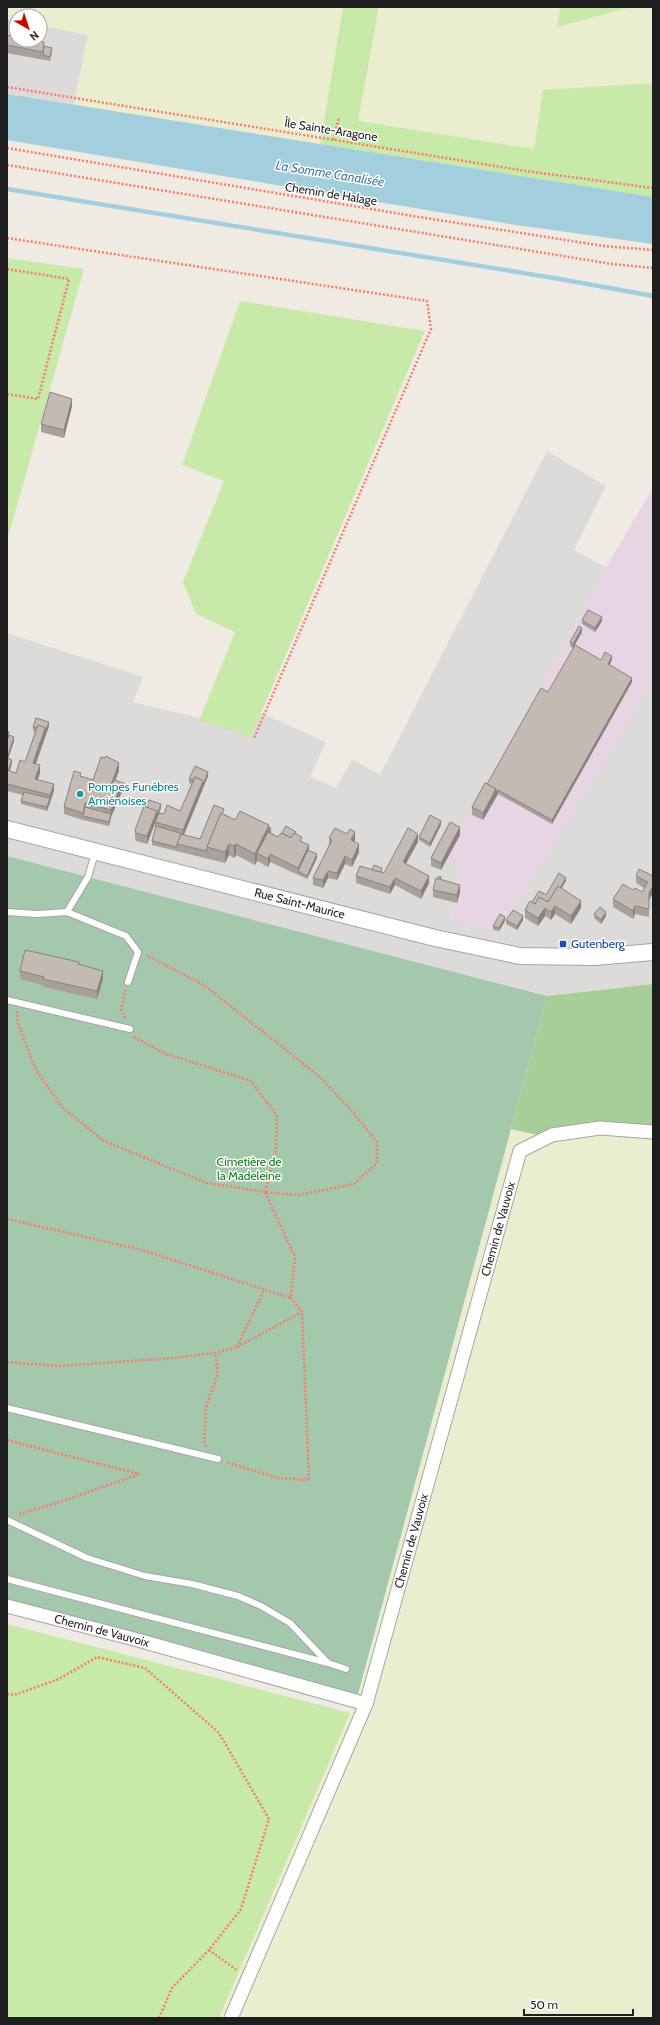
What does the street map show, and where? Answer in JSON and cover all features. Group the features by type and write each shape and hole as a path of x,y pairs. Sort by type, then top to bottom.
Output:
{"street":[{"name":"Rue Saint-Maurice","path":"7,829 435,938 513,955 595,957 653,952"},
{"name":"Chemin de Vauvoix","path":"7,1606 134,1639 366,1704 520,1151 552,1135 600,1128 653,1132"},
{"path":"231,2018 366,1704"}],"lane":[{"path":"67,912 88,877 96,851"},
{"path":"7,912 37,914 67,912 126,936 138,952 128,982"},
{"path":"7,1000 130,1029"},
{"path":"7,1408 218,1459"},
{"path":"7,1520 87,1558 145,1576 192,1584 227,1593 255,1603 290,1623 328,1662"},
{"path":"7,1579 328,1662 346,1669"}],"path":[{"name":"Île Sainte-Aragone","path":"7,87 526,171 653,188"},
{"path":"333,140 339,118"},
{"name":"Chemin de Halage","path":"7,148 420,218 604,246 653,250"},
{"path":"7,165 612,264 653,268"},
{"path":"7,238 427,300 431,329 254,738"},
{"path":"7,269 69,279 38,399 7,394"},
{"path":"16,1002 18,1024 36,1070 63,1108 104,1141 207,1183 265,1192 299,1195 354,1184 377,1163 377,1142 351,1110 321,1078 264,1031 204,985 138,952"},
{"path":"128,982 121,1009 134,1038 166,1054 251,1081 277,1116 276,1150 265,1192 295,1257 291,1298"},
{"path":"7,1219 142,1250 291,1298 302,1312 309,1480 278,1478 218,1459 204,1444 206,1407 218,1373 215,1353"},
{"path":"236,1348 264,1290"},
{"path":"7,1362 58,1366 175,1358 215,1353 236,1348 302,1312"},
{"path":"7,1440 140,1474 57,1503 16,1515"},
{"path":"7,1694 14,1695 59,1679 97,1657 145,1668 219,1733 269,1819 241,1909 209,1950 172,1988 159,2018"},
{"path":"209,1950 248,1979"}],"shaded area":[{"path":"7,18 8,48 48,48 48,27 88,35 74,105 7,94"},
{"path":"547,451 606,486 574,550 606,567 569,638 443,859 463,865 450,918 499,931 648,688 653,690 653,984 547,996 7,856 7,633 143,677 133,702 204,719 245,706 326,742 310,777 336,788 352,759 380,775"},
{"path":"653,488 653,690 648,688 499,931 450,918 463,865 443,859 569,638 606,567"}],"green space":[{"path":"7,7 343,7 320,144 74,105 88,35 48,27 48,8 8,8 7,18"},
{"path":"343,7 379,7 358,121 534,149 543,90 653,83 653,197 320,144"},
{"path":"379,7 560,7 558,26 631,7 653,7 653,83 544,91 534,149 358,121"},
{"path":"560,7 631,7 557,27"},
{"path":"7,258 84,269 7,541"},
{"path":"240,301 425,331 251,736 199,721 235,632 196,614 183,582 224,481 182,465"},
{"name":"Cimetière de la Madeleine","path":"7,856 547,996 358,1694 7,1602"},
{"path":"653,984 653,1127 538,1135 511,1129 547,996"},
{"path":"653,1127 653,2018 219,2018 358,1694 511,1129 538,1135"},
{"path":"7,1624 350,1713 219,2018 7,2018"}],"water":[{"name":"La Somme Canalisée","path":"7,94 653,197 653,244 516,225 7,140"}],"building":[{"path":"22,48 43,48 43,52"},
{"path":"44,48 52,48 50,57 43,55"},
{"path":"50,392 72,399 64,430 41,424"},
{"path":"588,610 602,617 595,628 582,620"},
{"path":"579,626 582,628 573,644 570,642"},
{"path":"575,645 601,660 605,652 612,656 608,664 632,678 552,820 498,790 496,793 496,789 487,784 541,688 548,692"},
{"path":"36,718 49,722 45,732 45,728 38,725 37,728 33,727"},
{"path":"38,725 45,728 33,763 40,765 35,779 54,784 50,795 7,784 7,770 16,773 20,760 25,762"},
{"path":"9,735 14,737 7,758 7,741"},
{"path":"106,756 119,763 111,785 120,788 111,810 85,803 83,813 64,807 74,771 81,773 80,776 93,780 101,757 105,758"},
{"path":"7,758 12,760 8,771 7,770"},
{"path":"195,766 208,772 203,785 203,781 195,777 193,780 189,779"},
{"path":"195,777 203,781 183,830 155,822 159,813 164,814 167,805 180,811"},
{"path":"114,780 124,783 120,792 120,788 112,785"},
{"path":"485,783 496,789 483,813 472,807"},
{"path":"24,792 50,798 47,807 21,801"},
{"path":"149,800 161,804 157,815 157,811 146,807"},
{"path":"214,805 224,809 207,847 207,851 177,844 181,834 200,839"},
{"path":"144,806 157,811 147,836 136,833 135,830"},
{"path":"85,807 111,814 109,822 83,816"},
{"path":"240,811 269,825 255,854 236,844 234,846 229,844 225,852 207,847 221,813 235,820"},
{"path":"430,815 441,821 430,843 419,837"},
{"path":"450,822 460,827 441,863 431,858"},
{"path":"156,826 183,834 181,834 177,847 152,841"},
{"path":"286,826 296,832 291,838 282,833"},
{"path":"335,828 347,834 350,829 355,832 351,840 359,844 352,860 345,856 337,873 328,871 323,880 313,878 332,840 329,838"},
{"path":"408,828 418,834 403,862 429,876 421,891 395,878 390,887 356,876 360,866 384,873"},
{"path":"268,832 278,837 281,833 291,838 294,833 302,837 300,841 309,845 298,868 270,854 268,859 257,853"},
{"path":"308,850 317,854 307,876 298,871"},
{"path":"374,865 382,868 381,872 372,870"},
{"path":"639,869 653,876 653,886 649,893 649,909 635,906 633,911 613,899 623,884 633,890 635,888 642,892 648,882 636,876"},
{"path":"559,873 566,878 560,888 558,886 548,902 539,897 535,904 532,902 539,891 546,895"},
{"path":"436,878 460,885 457,895 433,890"},
{"path":"558,886 581,901 571,916 555,906 551,912 545,908 538,918 525,910 530,901 535,904 539,897 548,902"},
{"path":"600,907 606,912 601,920 594,914"},
{"path":"513,910 523,916 517,926 506,920"},
{"path":"500,914 505,917 499,928 493,926"},
{"path":"25,950 79,962 78,964 103,971 97,991 43,979 44,977 20,971"}],"waterway":[{"path":"7,189 554,278 653,296"}],"place":[{"name":"Pompes Funèbres Amiénoises","path":"80,794"},
{"name":"Gutenberg","path":"563,944"}]}
